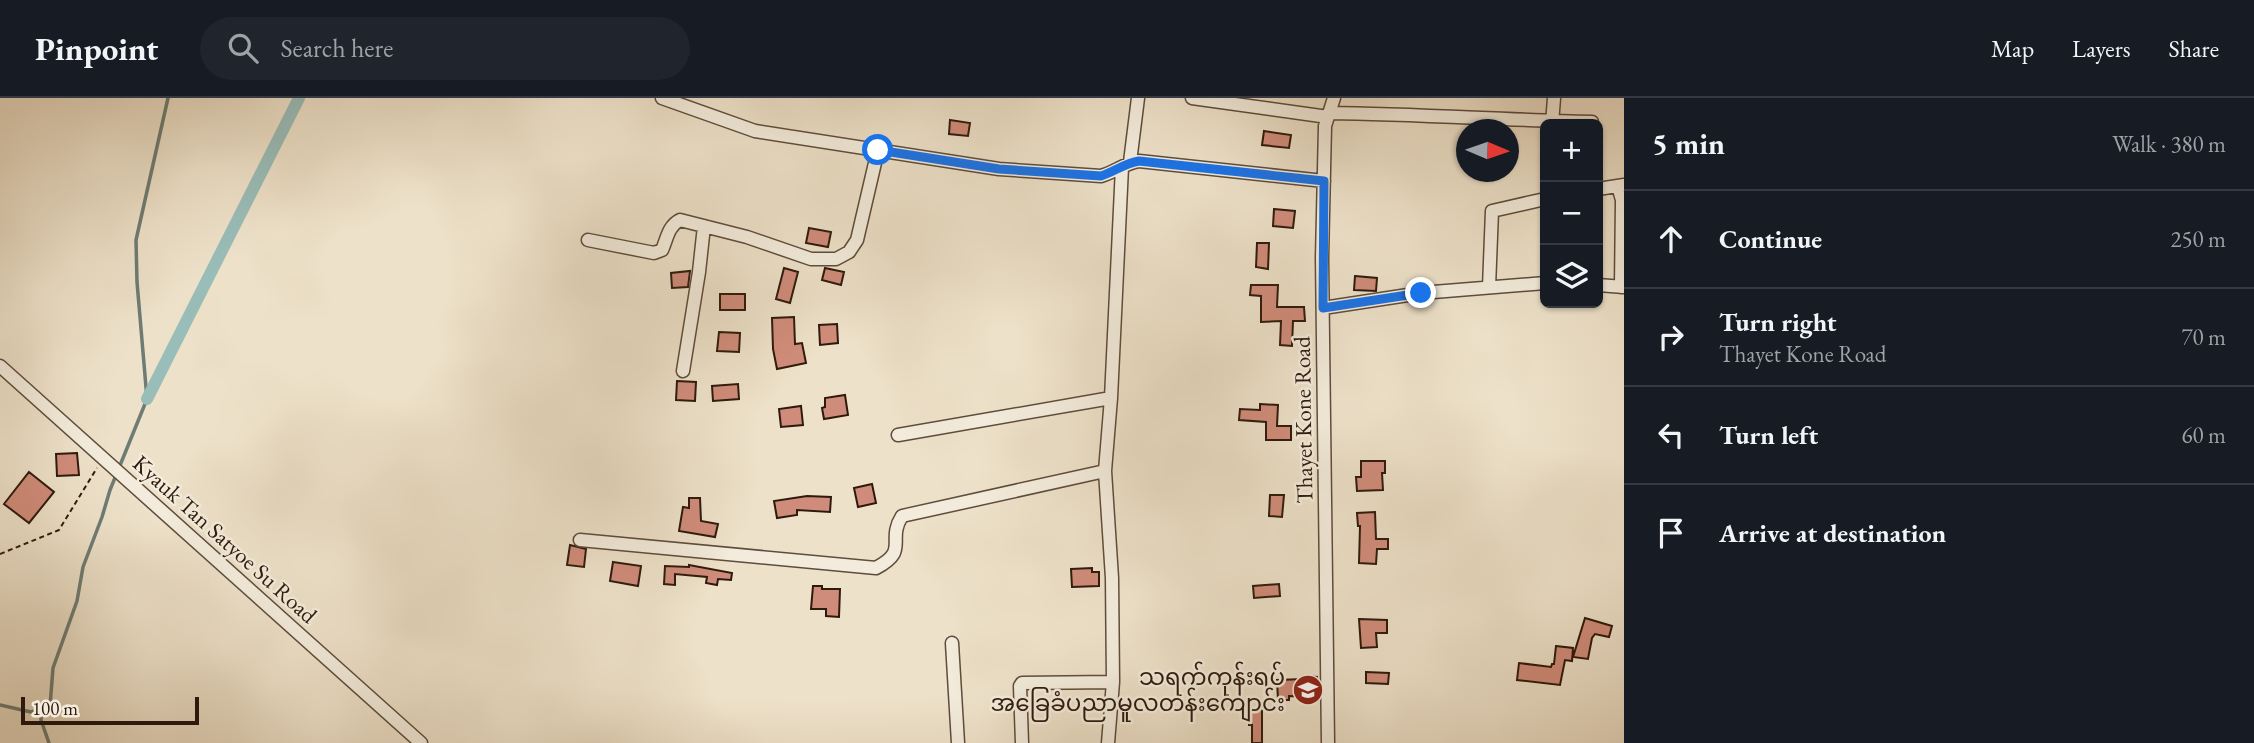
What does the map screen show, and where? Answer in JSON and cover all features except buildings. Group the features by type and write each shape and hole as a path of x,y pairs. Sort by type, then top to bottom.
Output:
{"street":[{"path":"662,98 755,131 999,169 1101,176 1139,161 1324,181"},
{"path":"1108,743 1113,682 1112,578 1105,471 1126,165 1138,98"},
{"path":"1192,98 1331,105 1540,122"},
{"path":"1552,119 1554,98"},
{"name":"Thayet Kone Road","path":"1328,743 1323,308 1325,126 1331,105"},
{"path":"588,240 654,253 662,250 668,232 674,223 680,220 747,237 811,259 836,259 849,252 857,240 878,150"},
{"path":"1603,188 1621,185 1622,287 1603,285"},
{"path":"1489,288 1492,211 1540,200"},
{"path":"683,371 704,226"},
{"path":"1323,308 1421,293 1540,283"},
{"name":"Kyauk Tan Satyoe Su Road","path":"0,366 421,743"},
{"path":"898,435 1111,398"},
{"path":"580,540 876,568 890,560 895,552 896,524 901,516 1105,471"},
{"path":"952,643 958,743"},
{"path":"1022,743 1022,683 1113,682"}],"path":[{"path":"0,554 59,530 86,490 103,457"}],"waterway":[{"path":"0,705 31,712 50,706 53,668 77,601 83,567 110,490 147,399 136,240 168,98"},
{"path":"147,399 299,98"},
{"path":"41,709 41,720 49,743"}],"place":[{"name":"သရက်ကုန်းရပ် အခြေခံပညာမူလတန်းကျောင်း","path":"1308,690"}],"route":[{"path":"878,150 999,169 1101,176 1130,162 1139,161 1324,181 1323,308 1421,293"}]}
